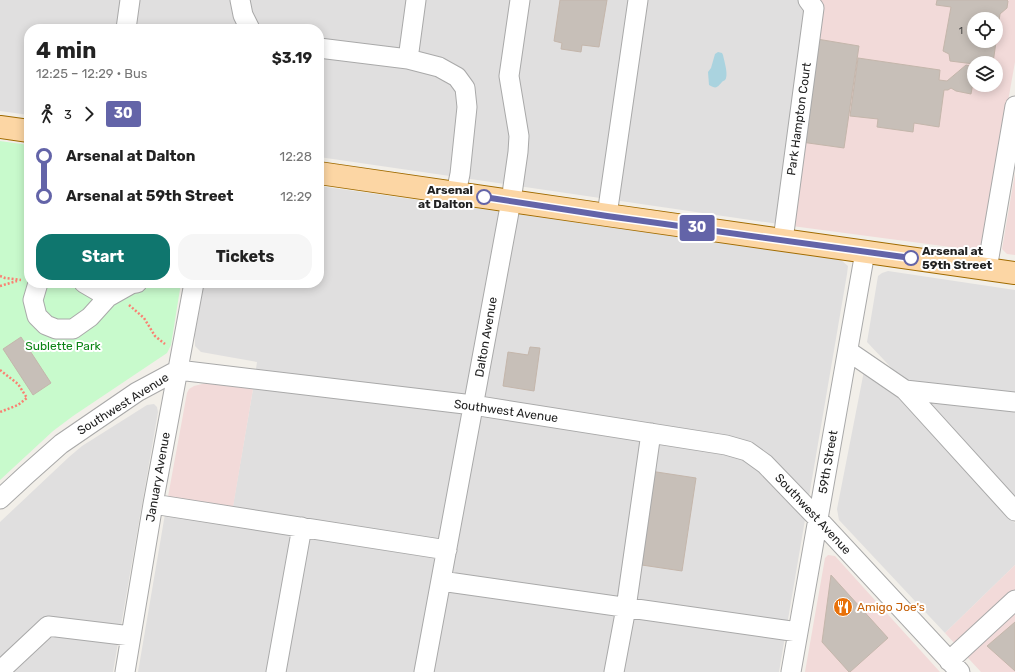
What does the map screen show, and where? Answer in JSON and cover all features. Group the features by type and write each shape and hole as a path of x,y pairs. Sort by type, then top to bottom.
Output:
{"main road":[{"path":"0,127 24,130"},
{"path":"324,174 607,216 1015,273"}],"street":[{"path":"127,24 130,0"},
{"path":"240,0 248,24"},
{"path":"408,59 416,0"},
{"name":"Dalton Avenue","path":"424,672 511,201 518,152 519,136 509,76 520,0"},
{"path":"607,216 638,0"},
{"name":"Park Hampton Court","path":"783,240 814,8 808,0"},
{"path":"324,49 408,59 439,67 457,77 465,88 467,107 460,174 456,193"},
{"path":"987,269 1012,146 1015,106"},
{"name":"59th Street","path":"793,670 798,632 865,252"},
{"path":"32,288 37,316 46,325 56,329 73,329 90,317 110,295 123,288"},
{"path":"95,288 110,295"},
{"name":"January Avenue","path":"126,672 153,504 193,288"},
{"path":"848,351 905,390 1015,511"},
{"name":"Southwest Avenue","path":"0,499 61,444 137,392 178,370 473,405 726,445 747,451 765,464 954,666"},
{"path":"905,390 1015,402"},
{"path":"614,672 626,608 651,433"},
{"path":"153,504 447,550"},
{"path":"276,672 302,527"},
{"path":"441,581 798,632"},
{"path":"954,666 1015,600"},
{"path":"0,671 48,626 131,636"}],"path":[{"path":"0,276 24,280"},
{"path":"0,286 20,280"},
{"path":"110,295 125,301 144,318 155,336 161,341"},
{"path":"0,370 18,384 27,398 18,405 0,412"}],"shaded area":[{"path":"0,0 814,0 792,226 324,158 324,24 24,24 24,114 0,111"},
{"path":"814,0 1015,0 1015,62 984,237 981,244 973,250 792,226"},
{"path":"1015,173 1015,255 1007,254 1002,249"},
{"path":"324,187 841,260 848,266 847,274 779,672 138,672 165,514 230,523 253,389 257,362 201,352 195,346 195,334 203,288 324,288"},
{"path":"888,271 1015,290 1015,499 867,342 878,276"},
{"path":"864,371 883,379 1015,523 1015,565 945,633 839,520 837,509"},
{"path":"206,383 253,389 232,513 167,502 187,393 189,389 194,386"},
{"path":"154,404 157,407 158,412 113,672 0,672 0,522 82,446 147,405"},
{"path":"828,555 835,556 940,672 805,672 825,558"},
{"path":"1015,565 1015,672 981,672 945,633"}],"green space":[{"name":"Sublette Park","path":"0,141 24,144 24,288 180,288 171,345 167,353 53,431 0,480"}],"water":[{"path":"718,52 722,53 723,55 726,79 718,87 715,87 709,85 708,72 711,68 715,54"}],"building":[{"path":"560,0 607,0 599,47 582,45 581,52 561,49 562,43 554,41"},
{"path":"937,0 1008,1 1007,8 1002,12 967,12 967,48 995,48 994,56 967,56 967,63 950,61 949,54 943,51 951,7 936,5"},
{"path":"817,39 859,46 844,148 801,142"},
{"path":"858,58 940,70 939,80 947,81 967,65 967,92 971,92 971,94 956,91 951,88 944,90 939,127 914,123 913,132 877,127 878,119 850,116"},
{"path":"21,337 51,383 33,395 3,349"},
{"path":"530,347 540,348 534,391 503,386 508,352 528,355"},
{"path":"650,471 696,478 682,571 635,564"},
{"name":"Amigo Joe's","path":"831,575 888,638 850,672 822,642"},
{"path":"1015,622 1015,671 987,646"}],"bus line":[{"name":"30","path":"484,197 607,216 911,258"}],"place":[{"name":"Arsenal at Dalton","path":"484,197"},
{"name":"Arsenal at 59th Street","path":"911,258"},
{"name":"Amigo Joe's","path":"843,607"}]}
